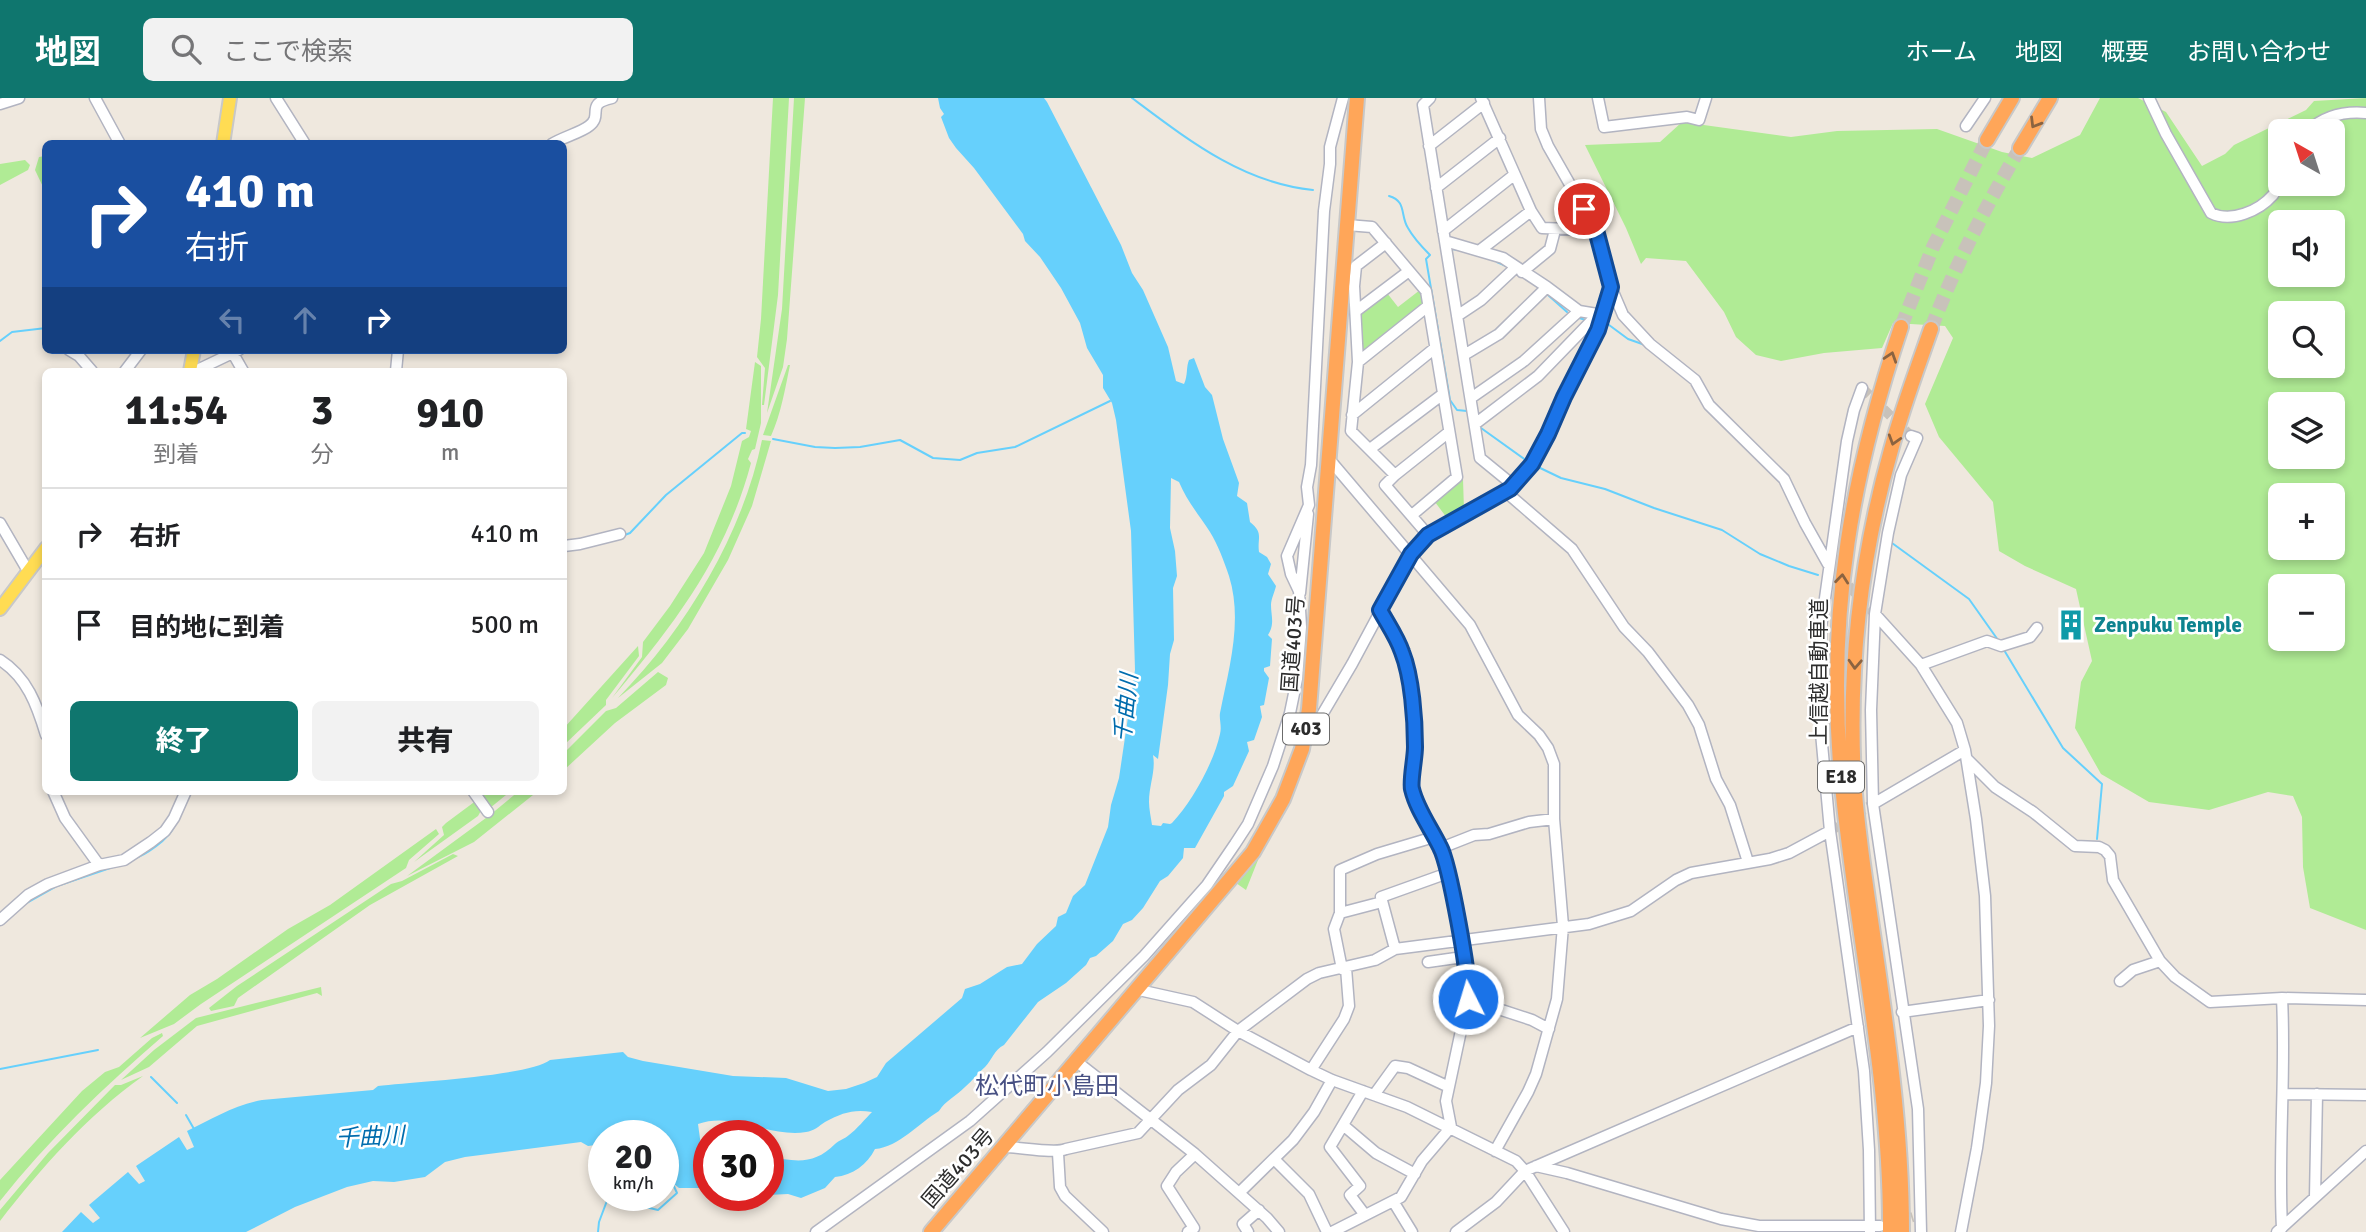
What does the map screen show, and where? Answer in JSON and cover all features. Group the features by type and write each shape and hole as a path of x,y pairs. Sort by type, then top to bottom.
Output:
{"highway":[{"name":"国道403号","path":"931,1232 1139,990 1253,852 1283,799 1302,749 1309,709 1357,98"},
{"path":"1987,140 2012,98"},
{"path":"2020,148 2050,98"},
{"name":"上信越自動車道","path":"1877,1229 1887,1144 1880,1064 1844,802 1838,727 1837,661 1843,572 1854,497 1870,427 1901,327"},
{"name":"上信越自動車道","path":"1902,1232 1901,1178 1893,1079 1857,811 1853,747 1854,670 1863,585 1875,516 1891,450 1931,329"}],"main road":[{"path":"224,140 230,98"},
{"path":"0,609 42,553"}],"street":[{"path":"0,104 19,98"},
{"path":"95,98 118,140"},
{"path":"276,98 302,140"},
{"path":"560,140 590,126 600,100 612,98"},
{"path":"1299,599 1309,505 1307,487 1311,466 1324,211 1330,147 1343,98"},
{"path":"1430,98 1423,105 1480,458 1572,549 1624,627 1648,652 1688,705 1699,725 1716,779 1730,805 1748,862"},
{"path":"1539,98 1541,129 1596,230 1611,287 1623,315 1650,344 1695,380 1709,405 1784,478 1828,564"},
{"path":"1598,98 1604,127 1687,117 1699,120 1706,98"},
{"path":"1966,125 1985,98"},
{"path":"2149,98 2166,134 2211,213 2233,217 2254,210 2272,196"},
{"path":"1429,146 1483,101 1514,175 1542,228 1596,230"},
{"path":"2323,119 2337,114 2366,113"},
{"path":"1436,188 1500,138"},
{"path":"1444,236 1514,175"},
{"path":"1479,251 1531,211"},
{"path":"1347,225 1372,228 1426,291 1457,477 1412,515"},
{"path":"1457,316 1550,249 1555,230"},
{"path":"1444,236 1503,258 1548,287 1578,312 1601,315"},
{"path":"1386,243 1356,266 1354,286 1358,362 1351,430 1395,475"},
{"path":"1356,310 1409,271"},
{"path":"1464,355 1499,334 1548,287"},
{"path":"1302,749 1352,664 1411,554 1428,535 1509,488 1532,464 1598,330 1611,287"},
{"path":"1358,362 1429,306"},
{"path":"1471,397 1524,362 1578,312"},
{"path":"1475,424 1538,376 1601,315"},
{"path":"1352,415 1435,348"},
{"path":"76,354 89,368"},
{"path":"127,368 138,354"},
{"path":"201,368 228,354"},
{"path":"1139,990 1193,1002 1238,1031 1311,1070 1451,1127 1530,1168 1567,1173 1721,1219 1759,1226 1877,1229 1864,1071 1830,831 1821,733 1821,627 1828,564 1847,441 1862,387"},
{"path":"1370,449 1443,394"},
{"path":"1428,535 1385,485 1449,432"},
{"path":"1912,436 1917,438 1901,475 1875,614 1872,665 1873,804 1918,1109 1918,1215 1921,1232"},
{"path":"1329,458 1469,625 1518,715 1539,735 1554,764 1554,820 1563,926 1557,999 1528,1092 1495,1151"},
{"path":"816,1232 970,1121 1028,1070 1144,956 1207,885 1248,824 1283,739 1297,679 1301,627 1299,591 1290,574 1287,556 1309,505"},
{"path":"0,523 28,570"},
{"path":"567,546 620,534"},
{"path":"1299,599 1317,607"},
{"path":"1380,610 1403,652 1414,730 1415,763 1411,786 1441,848 1461,939 1469,993 1446,1101 1451,1127"},
{"path":"1875,614 1921,665 1957,723 1966,754 1985,896 1989,1000 1986,1083 1961,1232"},
{"path":"1921,665 1987,641 2001,646 2030,637 2036,628"},
{"path":"0,660 17,673 29,689 42,724"},
{"path":"1873,804 1966,754"},
{"path":"1966,754 1995,787 2033,812 2076,846 2099,847 2105,850 2110,856 2113,880 2160,961 2175,977 2210,1002 2282,998 2366,1000"},
{"path":"54,795 65,818 99,865"},
{"path":"0,920 28,895 62,877 124,860 165,831 184,795"},
{"path":"476,795 488,812"},
{"path":"1441,848 1474,835 1489,834 1529,822 1554,820"},
{"path":"1005,1147 1030,1147 1058,1153 1138,1133 1178,1090 1211,1065 1238,1031 1307,979 1319,973 1375,960 1395,948 1589,924 1614,918 1631,911 1676,880 1691,873 1789,853 1830,831"},
{"path":"1311,1070 1344,1019 1349,1006 1344,968 1334,938 1334,929 1340,913 1340,870 1377,854 1434,837"},
{"path":"1395,948 1381,897 1448,873"},
{"path":"1340,913 1382,902"},
{"path":"1428,962 1463,957"},
{"path":"2120,981 2133,970 2160,961"},
{"path":"2279,1230 2284,1043 2282,998"},
{"path":"1468,999 1532,1020 1549,1029"},
{"path":"1902,1012 1989,1000"},
{"path":"1457,1232 1496,1202 1530,1168 1858,1027"},
{"path":"1077,1062 1195,1154 1240,1192 1279,1232"},
{"path":"1374,1095 1395,1066 1408,1068 1449,1087"},
{"path":"1240,1192 1293,1139 1314,1112 1332,1080"},
{"path":"1363,1091 1330,1147 1360,1186 1350,1195 1364,1215"},
{"path":"2283,1094 2366,1095"},
{"path":"2315,1197 2317,1094"},
{"path":"1343,1125 1376,1153 1415,1174"},
{"path":"1273,1159 1309,1194 1330,1232 1401,1197 1422,1161 1451,1127"},
{"path":"2279,1230 2366,1151"},
{"path":"1058,1153 1060,1187 1065,1196 1103,1232"},
{"path":"1193,1231 1167,1186 1176,1172 1195,1154"},
{"path":"1530,1168 1564,1232"},
{"path":"1393,1201 1412,1232"},
{"path":"1248,1232 1242,1224 1259,1210"}],"green space":[{"path":"773,98 789,98 778,295 762,405 765,368 757,357"},
{"path":"794,98 805,98 787,339 783,367 767,413 782,309"},
{"path":"2100,98 2138,98 2166,112 2202,166 2225,154 2234,145 2268,128 2268,196 2345,196 2345,119 2287,119 2306,110 2314,101 2366,98 2366,930 2310,908 2303,867 2302,817 2293,796 2268,792 2209,810 2149,802 2101,774 2075,728 2081,682 2092,661 2076,589 1999,551 1993,502 1939,437 1925,404 1953,338 1945,326 1893,323 1882,348 1824,353 1781,361 1756,355 1736,337 1724,312 1686,261 1646,258 1641,264 1585,145 1660,142 1682,122 1791,137 1837,131 1937,129 2002,152 2032,158 2080,135"},
{"path":"42,156 42,185 35,170 39,157"},
{"path":"25,160 30,165 28,170 0,185 0,164"},
{"path":"1420,290 1424,305 1364,353 1359,350 1359,317 1362,313 1387,293 1398,307"},
{"path":"755,362 761,366 761,423 755,449 748,459 751,463 727,529 677,616 612,698 642,657 643,642 704,553 731,486 742,441 749,437 751,431 746,429"},
{"path":"788,365 774,428 771,436 763,435"},
{"path":"762,440 771,441 752,506 728,560 688,629 662,663 618,698 667,641 712,571 747,494"},
{"path":"1463,479 1464,510 1447,518 1435,502"},
{"path":"638,646 639,656 606,700 606,705 567,742 567,725"},
{"path":"658,672 668,678 666,685 615,723 567,767 567,750 606,711 616,708"},
{"path":"480,795 506,795 490,808"},
{"path":"514,795 533,795 474,842 407,876"},
{"path":"477,800 482,809 478,816 414,862 444,835 442,827 446,823"},
{"path":"436,829 439,834 409,860 406,868 174,1024 140,1038 190,995 288,929 330,905"},
{"path":"1266,840 1246,890 1236,883"},
{"path":"453,854 458,856 370,905 238,998 234,1006 211,1011 209,1008 237,986 391,884"},
{"path":"321,987 322,996 317,993 197,1026 149,1067 121,1080 196,1018"},
{"path":"162,1033 163,1036 57,1135 0,1201 0,1180 82,1091 105,1072 119,1067 152,1038"},
{"path":"143,1076 103,1108 66,1143 0,1221 0,1210 48,1153 115,1085"}],"water":[{"name":"千曲川","path":"938,98 1044,98 1047,102 1143,290 1168,347 1176,381 1184,384 1189,360 1194,358 1205,387 1212,395 1223,439 1239,483 1237,496 1247,503 1250,522 1258,533 1259,552 1267,557 1271,564 1268,574 1276,586 1271,603 1272,624 1268,635 1272,639 1270,666 1264,668 1269,678 1264,705 1260,706 1262,717 1254,740 1247,742 1249,751 1233,786 1224,792 1195,848 1184,848 1183,858 1168,876 1160,881 1143,908 1132,920 1123,924 1113,941 1090,958 1066,983 1038,1002 985,1067 939,1111 901,1139 875,1149 859,1168 835,1177 825,1188 801,1198 784,1194 784,1159 804,1160 820,1156 852,1133 872,1112 853,1111 806,1132 792,1133 784,1132 784,1120 693,1120 693,1188 679,1188 679,1120 588,1120 588,1146 581,1142 445,1162 425,1177 394,1182 373,1181 347,1187 295,1207 246,1232 62,1232 81,1212 93,1223 100,1218 89,1205 128,1172 139,1184 145,1181 136,1166 179,1137 187,1150 194,1147 187,1131 233,1109 262,1100 373,1090 378,1086 495,1074 538,1066 550,1060 623,1052 628,1057 643,1061 733,1076 786,1078 828,1091 846,1089 877,1077 886,1063 962,998 965,989 980,984 1007,967 1022,964 1037,944 1056,926 1058,917 1066,913 1073,896 1085,885 1108,827 1119,778 1135,670 1131,531 1116,420 1112,403 1103,388 1103,375 1087,348 1080,323 1061,288 949,138 941,117 944,114","holes":["1171,478 1179,482 1213,537 1223,559 1233,593 1235,627 1220,713 1221,731 1213,757 1180,814 1172,823 1163,823 1161,826 1152,825 1149,796 1154,767 1153,755 1158,759 1174,640 1173,588 1177,576 1170,528"]}],"waterway":[{"path":"1132,98 1195,143 1239,169 1287,186 1313,190"},
{"path":"1389,196 1401,205 1410,232 1430,255 1426,259 1450,400 1457,410 1467,411"},
{"path":"1452,249 1459,250"},
{"path":"1497,262 1506,266"},
{"path":"1548,295 1567,312"},
{"path":"1579,318 1586,320"},
{"path":"1605,322 1628,339 1645,345"},
{"path":"0,341 12,332 42,328"},
{"path":"773,439 835,448 900,440 933,458 960,460 977,453 1015,447 1110,401"},
{"path":"1481,428 1527,461"},
{"path":"622,536 630,533 666,495 745,433"},
{"path":"1536,466 1561,478 1605,489 1722,530 1760,554 1818,575"},
{"path":"1892,543 1969,599 1998,640"},
{"path":"2004,650 2063,748 2102,784 2097,839"},
{"path":"131,860 156,846 175,825"},
{"path":"25,904 57,886 113,867"},
{"path":"0,1069 98,1050"},
{"path":"151,1077 177,1103"},
{"path":"186,1115 194,1129"},
{"path":"598,1232 603,1211"}],"tunnel":[{"path":"1901,327 1933,247 1987,140"},
{"path":"1931,329 1971,237 2020,148"},
{"path":"1862,388 1911,436"},
{"path":"1828,564 1875,614"},
{"path":"1830,831 1873,804"},
{"path":"1897,1222 1913,1217"}],"place":[{"name":"Zenpuku Temple","path":"2071,625"}],"district":[{"name":"松代町小島田","path":"1047,1086"}],"route":[{"path":"1468,999 1461,939 1448,873 1441,848 1411,786 1415,763 1414,730 1403,652 1380,610 1411,554 1428,535 1510,489 1532,464 1548,434 1598,330 1611,287 1596,230 1584,209"}]}
